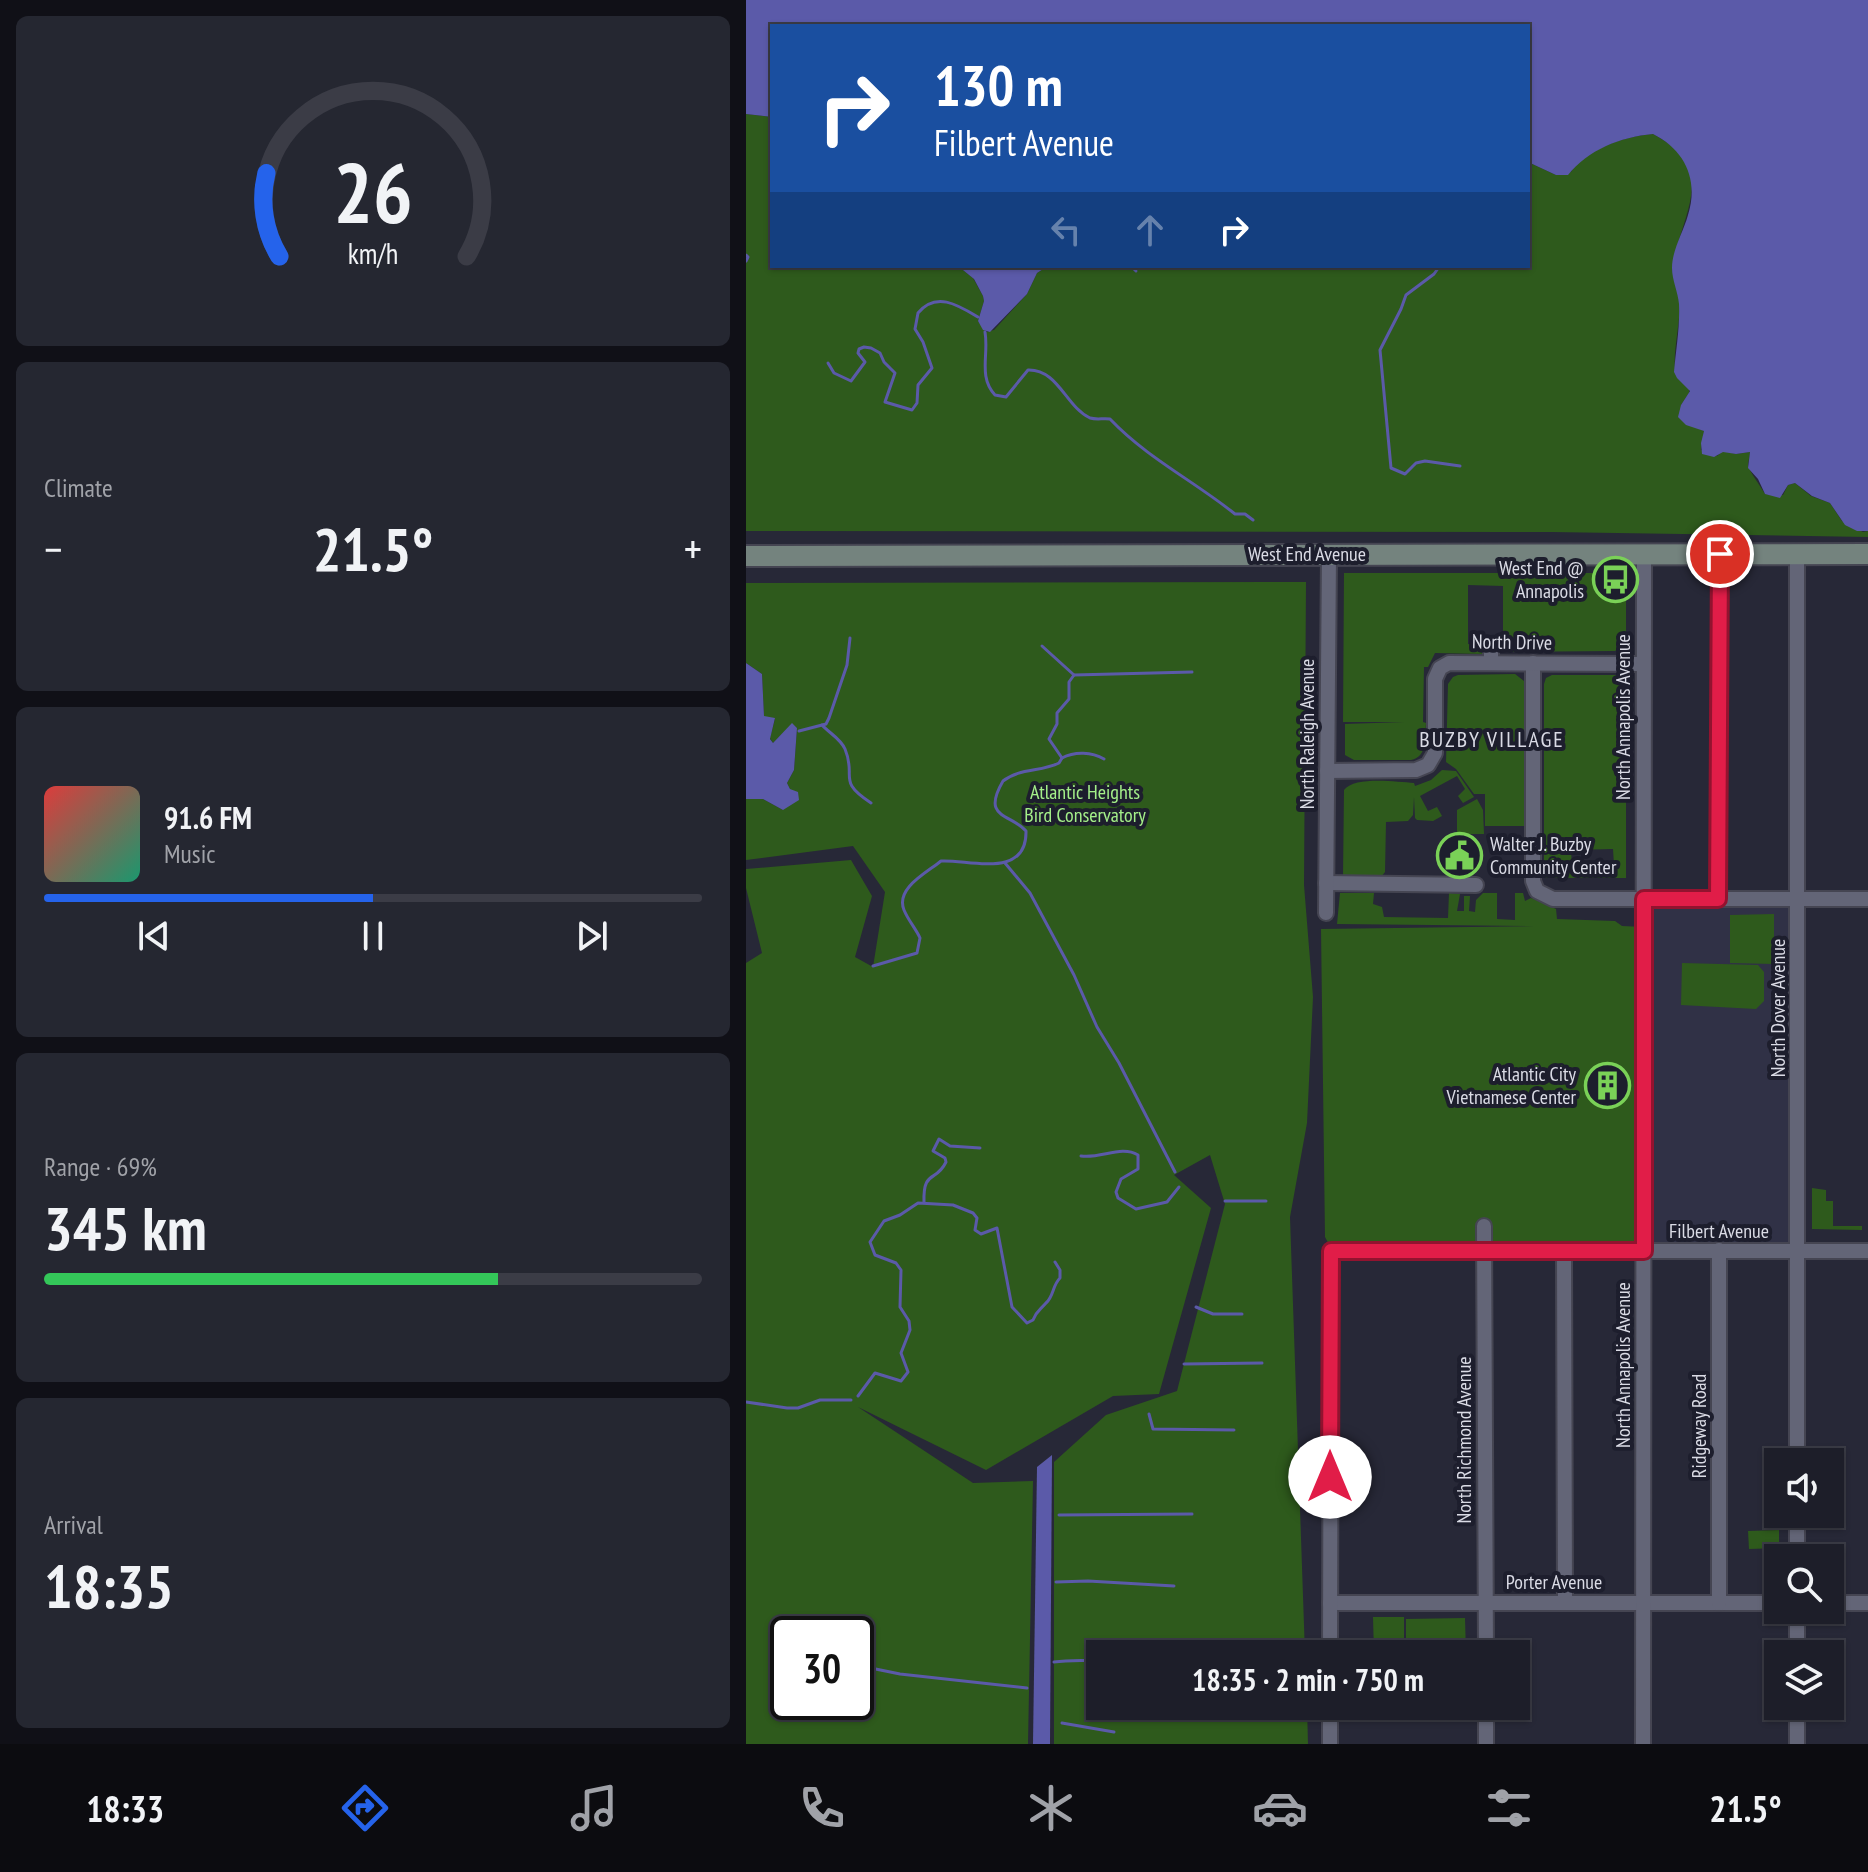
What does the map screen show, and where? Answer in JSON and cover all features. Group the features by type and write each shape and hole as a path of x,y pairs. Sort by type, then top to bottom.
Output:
{"main road":[{"name":"West End Avenue","path":"746,556 1868,554"}],"street":[{"name":"North Annapolis Avenue","path":"1643,1744 1644,554"},
{"path":"1718,899 1720,554"},
{"name":"North Dover Avenue","path":"1797,554 1797,1448"},
{"name":"North Raleigh Avenue","path":"1326,913 1329,555"},
{"path":"1487,645 1487,662"},
{"name":"North Drive","path":"1327,771 1416,770 1425,767 1435,753 1435,679 1437,673 1449,663 1643,664"},
{"path":"1533,663 1527,847 1534,884 1544,896 1553,899 1868,899"},
{"path":"1326,883 1476,885"},
{"name":"North Richmond Avenue","path":"1484,1226 1486,1640"},
{"name":"Ridgeway Road","path":"1719,1250 1719,1603"},
{"name":"Filbert Avenue","path":"1330,1603 1331,1251 1868,1251"},
{"path":"1564,1251 1565,1602"},
{"path":"1330,1603 1330,1640"},
{"name":"Porter Avenue","path":"1330,1603 1764,1603"},
{"path":"1844,1603 1868,1603"},
{"path":"1330,1720 1330,1744"},
{"path":"1486,1720 1486,1744"},
{"path":"1797,1720 1797,1744"}],"shaded area":[{"path":"746,0 1868,0 1868,531 1857,531 1845,525 1830,503 1812,496 1795,483 1788,485 1780,498 1765,494 1748,468 1750,452 1723,452 1714,457 1702,454 1704,431 1686,425 1678,417 1690,391 1674,372 1679,304 1672,268 1691,202 1687,167 1674,148 1653,134 1606,146 1585,158 1568,175 1556,175 1530,163 1530,24 770,24 770,117 746,114"},
{"path":"960,268 1045,268 1037,273 1027,294 990,332 983,330 978,321 984,301 974,279"},
{"path":"746,663 762,674 764,716 775,718 770,739 773,743 792,723 797,728 794,770 787,783 790,789 798,792 799,800 783,810 763,799 746,799"},
{"path":"1644,899 1798,900 1797,1251 1644,1251"},
{"path":"1052,1455 1050,1744 1033,1744 1037,1467"}],"green space":[{"path":"746,114 770,117 770,268 960,268 973,278 983,296 978,321 986,332 994,330 1027,294 1037,273 1045,268 1530,268 1530,163 1556,175 1571,172 1596,150 1653,134 1686,162 1691,177 1692,193 1673,268 1680,304 1675,372 1689,388 1681,405 1690,425 1704,431 1701,450 1717,456 1723,451 1736,454 1750,452 1749,467 1765,494 1783,495 1788,485 1795,483 1811,496 1830,503 1842,521 1863,532 1868,531 1868,537 1551,532 746,531"},
{"path":"1344,573 1626,573 1626,644 1615,651 1491,652 1491,645 1503,645 1503,586 1468,585 1468,644 1483,645 1483,654 1435,653 1428,667 1424,667 1423,722 1426,723 1426,734 1420,755 1411,760 1354,760 1345,755 1345,724 1404,722 1343,722"},
{"name":"Atlantic Heights Bird Conservatory","path":"1306,582 1304,885 1313,997 1307,1123 1290,1217 1305,1640 1086,1640 1086,1720 1307,1720 1308,1744 1054,1744 1054,1462 1106,1415 1177,1391 1225,1204 1210,1155 1174,1175 1211,1208 1159,1394 1113,1396 986,1470 858,1407 973,1483 1033,1481 1028,1744 746,1744 746,963 762,953 746,888 746,869 851,860 872,896 855,957 873,967 885,892 853,846 746,860 746,799 763,799 783,810 790,789 787,783 794,770 797,728 792,724 773,743 770,738 775,719 764,717 762,674 746,663 746,583"},
{"path":"1515,674 1524,681 1524,826 1485,826 1485,794 1474,794 1456,769 1446,762 1448,684 1458,675"},
{"path":"1552,675 1615,675 1626,681 1626,878 1544,878 1546,678","holes":["1613,849 1614,865 1572,866 1571,850"]},
{"path":"1442,770 1456,771 1474,797 1463,803 1458,796 1465,789 1457,776 1420,796 1428,811 1437,807 1442,816 1433,821 1415,818 1414,797 1413,815 1408,821 1386,822 1385,872 1381,877 1343,877 1344,790 1366,781 1414,783 1415,786 1431,780"},
{"path":"1477,799 1483,810 1484,834 1457,834 1457,810"},
{"path":"1340,893 1374,893 1373,904 1382,907 1384,917 1448,918 1449,893 1460,894 1457,911 1464,911 1464,896 1470,896 1469,911 1475,912 1476,900 1483,893 1497,893 1497,919 1515,920 1515,893 1523,893 1525,901 1531,898 1556,909 1557,919 1615,921 1622,926 1643,927 1644,1251 1331,1248 1325,1237 1321,929 1535,926 1337,924"},
{"path":"1774,914 1774,964 1730,963 1730,915"},
{"path":"1682,963 1758,965 1764,972 1764,1001 1756,1009 1681,1005"},
{"path":"1812,1188 1826,1190 1826,1201 1833,1201 1833,1226 1862,1226 1862,1230 1812,1229"},
{"path":"1779,1530 1779,1544 1764,1544 1764,1548 1749,1549 1748,1531"},
{"path":"1373,1617 1404,1617 1404,1640 1374,1640"},
{"path":"1465,1618 1466,1640 1406,1640 1406,1619"}],"waterway":[{"path":"746,255 746,261"},
{"path":"1133,268 1136,271"},
{"path":"1438,268 1406,295 1380,350 1391,468 1405,474 1416,463 1425,461 1460,466"},
{"path":"828,363 834,373 851,381 865,362 858,353 859,349 871,348 880,353 895,373 885,402 912,410 917,403 918,385 932,368 915,329 918,313 925,306 940,301 978,317"},
{"path":"985,332 985,373 995,395 1006,397 1028,370 1038,371 1054,382 1082,413 1093,419 1110,419 1139,446 1235,514 1245,514 1253,520"},
{"path":"799,731 826,724 847,665 850,638"},
{"path":"1042,646 1074,675 1192,672"},
{"path":"1062,758 1049,739 1057,724 1057,713 1069,699 1069,682 1074,675"},
{"path":"822,725 845,749 849,778 854,789 871,803"},
{"path":"873,966 917,953 920,938 902,902 908,888 921,876 941,861 994,864 1017,856 1024,846 1026,831 996,809 997,793 1003,781 1016,774 1052,766 1072,754 1089,754 1104,759"},
{"path":"1005,863 1030,893 1175,1172"},
{"path":"924,1202 928,1180 946,1162 945,1158 933,1151 939,1139 950,1146 980,1148"},
{"path":"1081,1156 1125,1151 1138,1155 1138,1169 1121,1179 1116,1192 1118,1198 1136,1209 1167,1202 1179,1187"},
{"path":"1225,1201 1266,1201"},
{"path":"858,1396 875,1373 901,1381 908,1372 901,1353 910,1330 909,1321 900,1307 901,1270 896,1263 875,1255 870,1242 884,1221 918,1203 953,1205 973,1213 977,1218 975,1230 981,1234 997,1228 1012,1307 1027,1323 1049,1300 1060,1278 1055,1262"},
{"path":"1196,1307 1213,1314 1242,1314"},
{"path":"1184,1364 1262,1363"},
{"path":"746,1402 798,1408 820,1400 851,1400"},
{"path":"1149,1414 1153,1429 1234,1430"},
{"path":"1059,1515 1192,1514"},
{"path":"1056,1582 1174,1586"},
{"path":"1054,1662 1086,1661"},
{"path":"874,1669 1027,1688"},
{"path":"1062,1723 1114,1732"}],"place":[{"name":"West End @ Annapolis","path":"1615,579"},
{"name":"Walter J. Buzby Community Center","path":"1459,855"},
{"name":"Atlantic City Vietnamese Center","path":"1607,1085"}],"district":[{"name":"BUZBY VILLAGE","path":"1492,739"}],"route":[{"path":"1330,1477 1331,1251 1644,1251 1644,899 1718,899 1720,554"}]}
